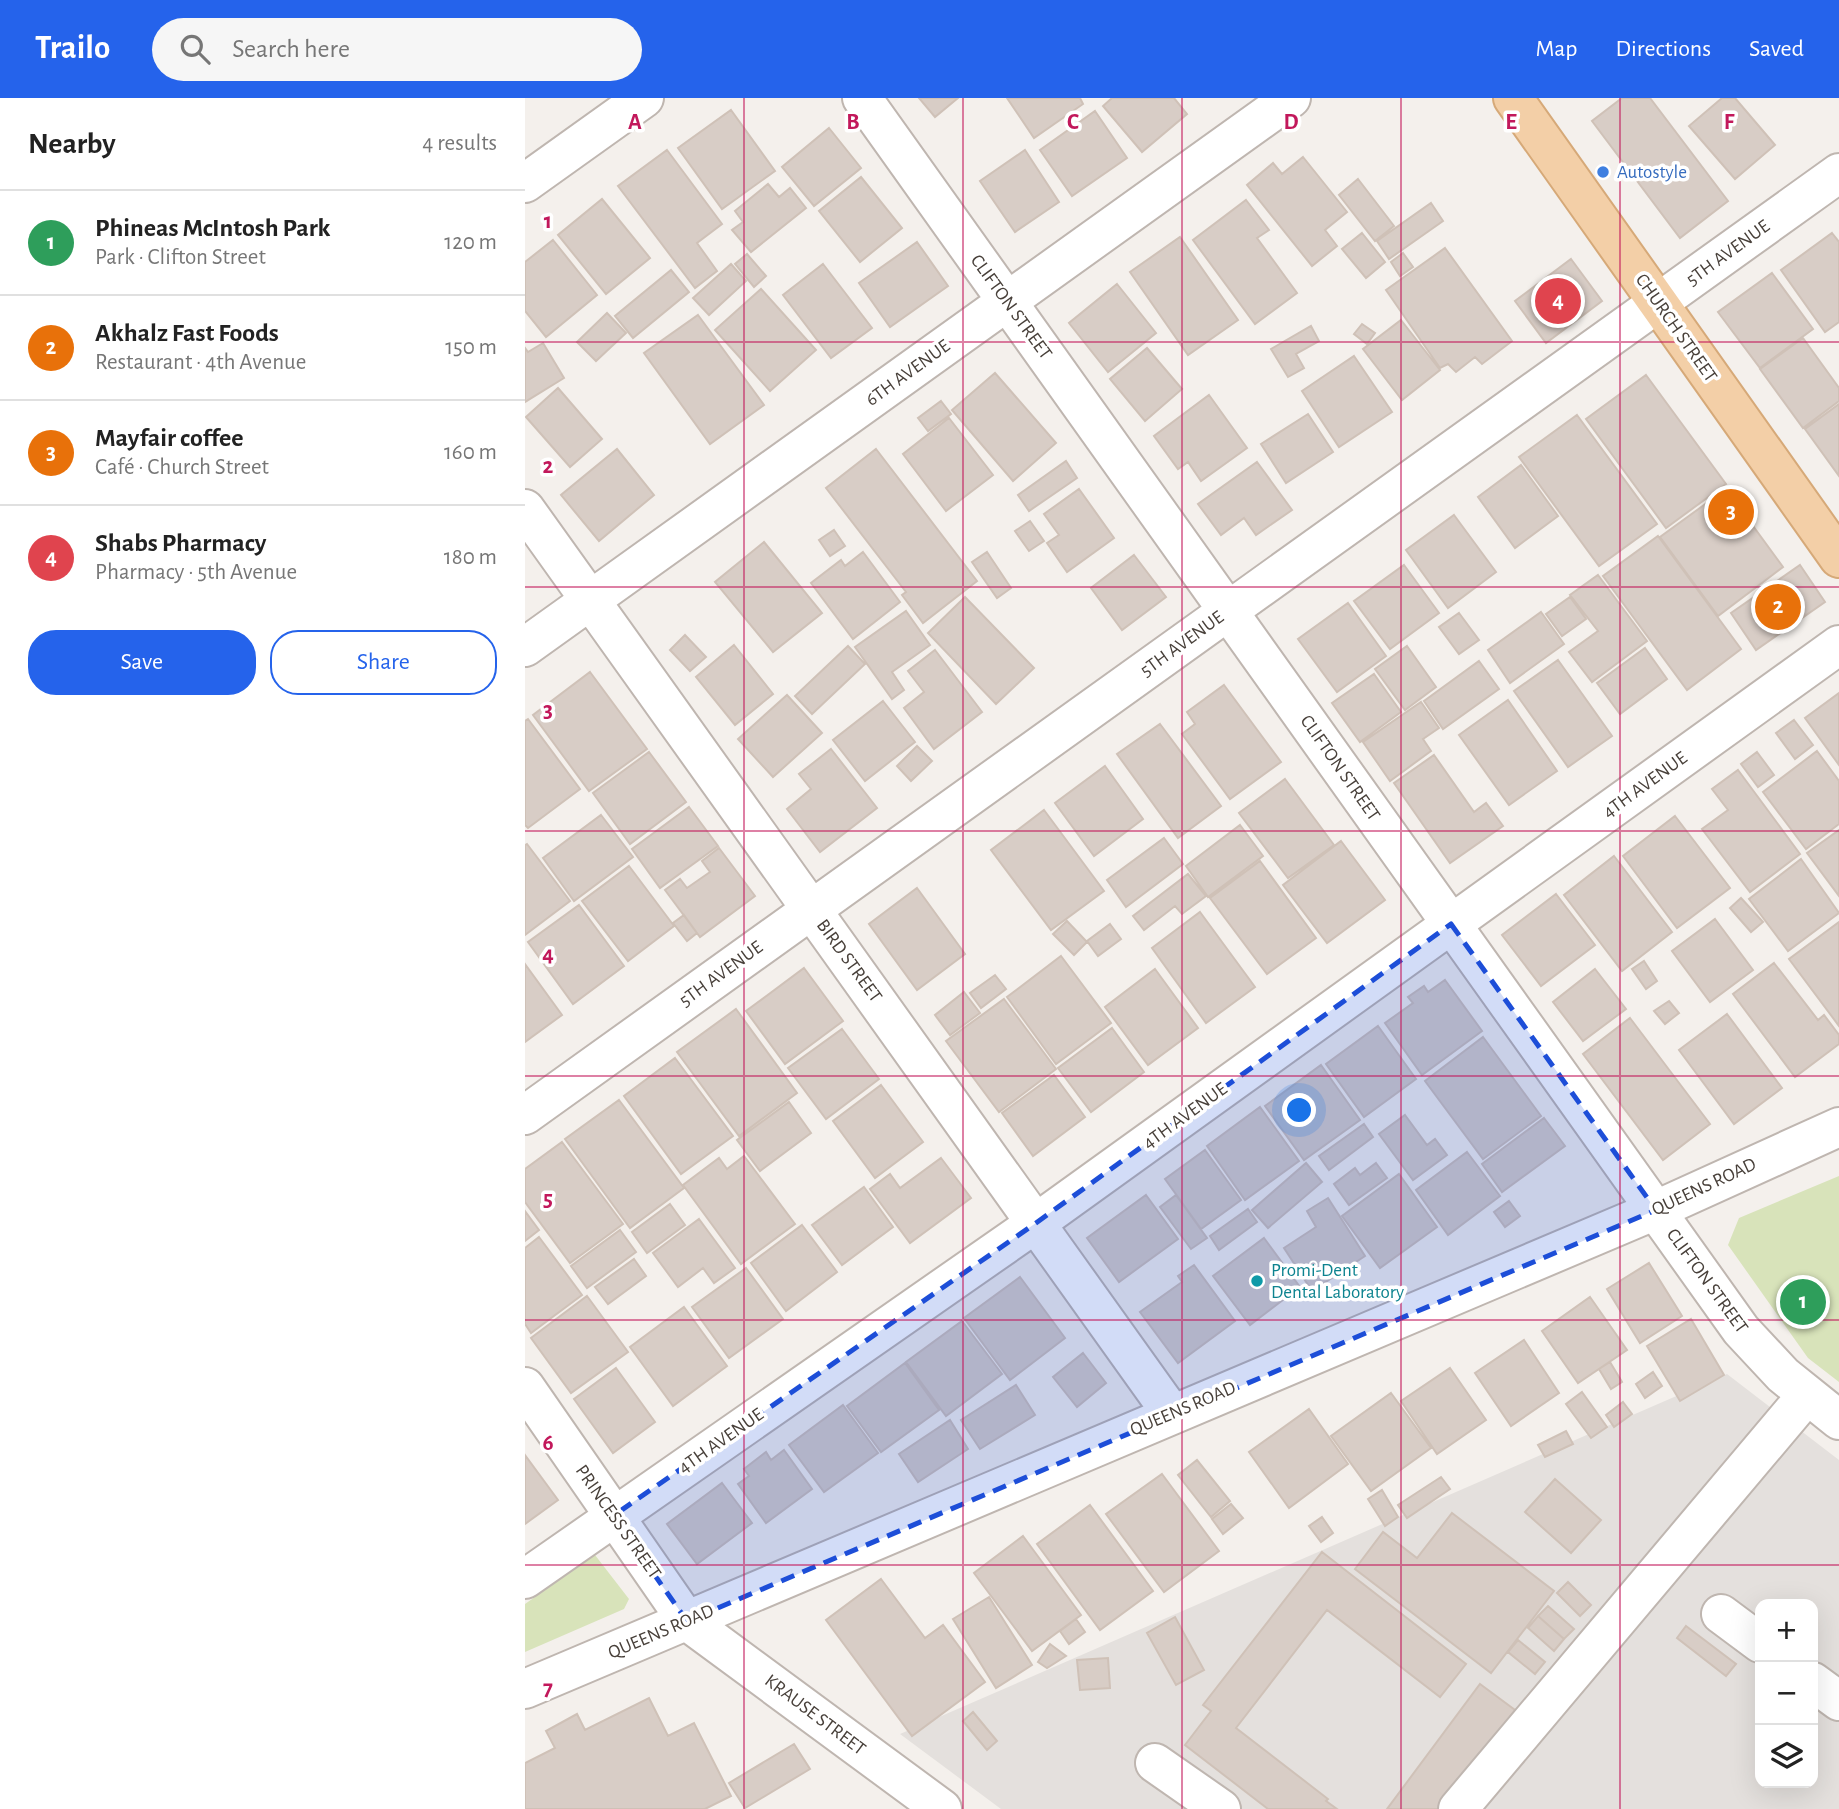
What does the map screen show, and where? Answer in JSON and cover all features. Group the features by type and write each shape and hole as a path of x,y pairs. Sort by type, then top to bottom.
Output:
{"main road":[{"name":"CHURCH STREET","path":"1513,98 1839,558"}],"street":[{"path":"525,183 644,98"},
{"name":"CLIFTON STREET","path":"862,98 1741,1330 1783,1375 1839,1420"},
{"name":"6TH AVENUE","path":"525,647 1291,98"},
{"name":"5TH AVENUE","path":"525,1115 1839,173"},
{"name":"BIRD STREET","path":"525,509 1173,1413"},
{"name":"4TH AVENUE","path":"525,1579 1036,1223 1839,645"},
{"name":"QUEENS ROAD","path":"525,1689 1656,1210 1822,1134 1839,1114"},
{"name":"PRINCESS STREET","path":"525,1387 687,1621"},
{"path":"1458,1809 1807,1395"},
{"path":"1721,1614 1755,1639"},
{"name":"KRAUSE STREET","path":"687,1621 942,1809"},
{"path":"1818,1686 1839,1701"},
{"path":"1155,1763 1221,1809"}],"highlighted area":[{"path":"1451,924 1656,1210 687,1621 613,1516 1036,1223"}],"shaded area":[{"path":"1727,1374 1839,1460 1839,1809 1001,1809 900,1734"}],"green space":[{"path":"1839,1176 1839,1382 1808,1358 1728,1245 1739,1218"},
{"path":"595,1555 629,1599 624,1609 525,1652 525,1604"}],"building":[{"path":"919,98 958,98 935,117"},
{"path":"1007,98 1080,98 1083,104 1034,138"},
{"path":"1112,98 1174,98 1187,114 1142,152 1103,106"},
{"path":"1622,98 1650,98 1728,201 1680,238 1592,121"},
{"path":"1722,98 1735,98 1775,145 1735,179 1689,126"},
{"path":"731,110 775,171 722,209 678,148"},
{"path":"1095,111 1127,158 1072,196 1040,150"},
{"path":"829,128 861,168 814,206 782,167"},
{"path":"667,150 722,224 697,243 717,271 695,288 618,186"},
{"path":"1025,150 1059,202 1015,232 980,181"},
{"path":"1303,157 1347,212 1325,230 1337,246 1312,266 1247,185 1273,163 1282,174"},
{"path":"861,177 902,228 860,262 819,211"},
{"path":"1358,179 1394,226 1375,241 1339,195"},
{"path":"768,184 779,197 790,188 806,208 751,252 732,230 743,222 735,211"},
{"path":"602,199 650,258 606,294 558,235"},
{"path":"1246,200 1269,230 1257,238 1297,293 1255,324 1193,240"},
{"path":"1431,203 1443,221 1389,259 1377,241"},
{"path":"1362,233 1385,262 1366,278 1342,249"},
{"path":"1832,233 1839,242 1839,322 1825,332 1781,270"},
{"path":"1180,237 1238,320 1188,355 1130,272"},
{"path":"553,240 597,295 546,337 525,311 525,262"},
{"path":"917,242 948,286 890,327 859,283"},
{"path":"1445,248 1512,341 1482,364 1475,357 1456,372 1448,364 1440,368 1386,290"},
{"path":"1403,253 1413,267 1400,276 1391,262"},
{"path":"747,254 766,276 754,287 735,264"},
{"path":"1571,259 1602,301 1546,343 1515,301"},
{"path":"731,264 746,281 709,315 693,298"},
{"path":"823,264 872,328 831,358 783,295"},
{"path":"671,270 689,292 633,338 615,316"},
{"path":"1772,273 1813,329 1760,368 1718,312"},
{"path":"1117,284 1156,333 1108,372 1069,323"},
{"path":"761,289 816,350 770,391 715,330"},
{"path":"607,313 626,333 596,361 577,342"},
{"path":"698,315 764,405 710,444 644,353"},
{"path":"1401,320 1440,370 1402,400 1363,349"},
{"path":"1362,324 1375,333 1367,344 1354,334"},
{"path":"1311,326 1319,341 1296,354 1304,368 1288,377 1271,349"},
{"path":"1803,338 1839,388 1839,401 1803,428 1760,369"},
{"path":"543,343 564,378 525,402 525,348 528,352"},
{"path":"1147,348 1182,389 1145,421 1110,379"},
{"path":"1354,356 1392,412 1339,447 1302,391"},
{"path":"995,373 1056,443 1013,481 952,410"},
{"path":"1646,375 1726,484 1666,528 1586,419"},
{"path":"558,388 602,439 570,467 526,417"},
{"path":"1209,395 1247,448 1201,481 1188,462 1178,469 1154,436"},
{"path":"941,401 951,414 928,431 918,418"},
{"path":"1839,404 1839,476 1805,429"},
{"path":"1308,414 1333,452 1286,483 1261,444"},
{"path":"1577,415 1657,524 1599,566 1519,457"},
{"path":"949,418 993,475 946,511 903,454"},
{"path":"617,449 654,495 599,541 561,495"},
{"path":"876,449 977,581 923,623 902,595 906,592 826,488"},
{"path":"1066,461 1077,478 1029,511 1018,495"},
{"path":"1257,462 1292,510 1256,535 1244,518 1221,535 1198,504"},
{"path":"1521,465 1558,516 1515,548 1478,497"},
{"path":"1079,489 1114,538 1067,572 1047,543 1059,535 1044,514"},
{"path":"1726,489 1783,567 1718,616 1660,537"},
{"path":"1454,515 1496,572 1448,608 1406,550"},
{"path":"1030,521 1044,541 1029,551 1015,531"},
{"path":"834,530 845,546 830,556 819,540"},
{"path":"1658,536 1741,649 1687,690 1603,576"},
{"path":"764,542 822,613 773,652 715,582"},
{"path":"863,552 900,602 853,639 811,583 841,560 845,566"},
{"path":"987,552 1011,588 997,598 972,562"},
{"path":"1134,555 1166,597 1122,630 1091,588"},
{"path":"1404,565 1439,613 1390,649 1354,601"},
{"path":"1800,565 1825,602 1756,650 1731,613"},
{"path":"1598,575 1647,641 1592,682 1569,652 1598,631 1570,595"},
{"path":"965,597 1034,668 996,704 928,633"},
{"path":"1570,597 1586,619 1562,636 1546,614"},
{"path":"1348,603 1386,656 1337,692 1298,639"},
{"path":"906,611 930,645 892,672 904,690 892,699 855,647"},
{"path":"1541,612 1564,644 1510,683 1488,650"},
{"path":"1459,613 1479,640 1459,654 1439,627"},
{"path":"685,635 706,657 690,671 670,650"},
{"path":"734,645 773,694 735,725 696,677"},
{"path":"848,646 865,664 812,714 795,696"},
{"path":"1407,646 1436,687 1405,710 1375,669"},
{"path":"1645,648 1667,679 1620,714 1597,683"},
{"path":"935,650 982,712 934,749 904,708 924,692 908,671"},
{"path":"1558,660 1612,736 1568,767 1514,691"},
{"path":"1479,661 1499,689 1443,729 1424,701"},
{"path":"590,672 647,749 589,791 533,715"},
{"path":"1374,674 1401,712 1360,742 1332,703"},
{"path":"1224,685 1281,762 1230,799 1182,734 1195,724 1187,712"},
{"path":"1839,693 1839,765 1805,718"},
{"path":"787,695 822,733 773,777 738,739"},
{"path":"1508,700 1557,771 1509,805 1459,735"},
{"path":"883,701 915,742 865,781 833,740"},
{"path":"1421,702 1439,728 1423,739 1431,751 1390,781 1363,742"},
{"path":"528,719 580,789 528,828 525,825 525,721"},
{"path":"1794,720 1813,745 1795,759 1776,733"},
{"path":"1160,724 1221,806 1178,838 1117,754"},
{"path":"917,746 932,761 911,781 897,766"},
{"path":"831,749 877,808 820,852 787,809 811,789 799,774"},
{"path":"1817,751 1839,781 1839,824 1806,849 1763,792"},
{"path":"649,752 686,802 630,844 593,793"},
{"path":"1757,752 1774,775 1758,787 1741,764"},
{"path":"1434,755 1474,812 1486,803 1503,826 1450,863 1394,783"},
{"path":"1105,766 1143,819 1094,856 1055,803"},
{"path":"1738,770 1800,854 1750,892 1702,829 1728,810 1712,789"},
{"path":"1285,779 1334,845 1288,878 1239,813"},
{"path":"689,807 718,846 660,888 632,849"},
{"path":"1044,810 1104,891 1051,930 991,850"},
{"path":"601,815 633,857 574,901 543,858"},
{"path":"1675,816 1730,888 1677,928 1623,856"},
{"path":"1240,825 1263,856 1208,897 1186,866"},
{"path":"1839,830 1839,896 1807,853"},
{"path":"1164,838 1183,864 1126,907 1107,880"},
{"path":"1341,841 1385,900 1327,943 1283,885"},
{"path":"527,844 570,901 525,935 525,845"},
{"path":"719,848 755,896 700,937 665,890 680,879 687,888 710,872 702,861"},
{"path":"1614,856 1672,932 1622,971 1564,895"},
{"path":"1801,859 1839,913 1788,951 1749,899"},
{"path":"1260,861 1316,938 1267,974 1210,898"},
{"path":"629,866 674,926 628,961 582,901"},
{"path":"1188,874 1206,896 1182,914 1175,906 1144,930 1133,916"},
{"path":"917,888 965,954 917,990 869,924"},
{"path":"1556,894 1595,945 1541,986 1502,935"},
{"path":"1741,898 1763,922 1751,932 1730,908"},
{"path":"579,905 624,966 573,1004 528,942"},
{"path":"1200,912 1255,987 1206,1023 1152,948"},
{"path":"684,915 697,933 687,941 673,923"},
{"path":"1715,919 1753,970 1710,1002 1672,951"},
{"path":"1067,921 1087,942 1074,955 1053,934"},
{"path":"1839,922 1839,1026 1789,959"},
{"path":"1110,924 1121,939 1098,956 1087,941"},
{"path":"1061,956 1111,1023 1056,1064 1007,997"},
{"path":"1644,961 1657,981 1646,989 1632,969"},
{"path":"1774,963 1818,1020 1824,1015 1839,1035 1839,1044 1795,1077 1733,994"},
{"path":"525,964 562,1015 525,1042"},
{"path":"804,968 843,1021 785,1064 746,1011"},
{"path":"1155,969 1198,1028 1148,1065 1105,1007"},
{"path":"1595,969 1626,1009 1583,1041 1553,1002"},
{"path":"995,975 1006,989 981,1008 970,993"},
{"path":"1445,980 1482,1031 1422,1075 1385,1023 1413,1003 1408,997 1424,986 1428,992"},
{"path":"964,992 980,1013 950,1035 935,1015"},
{"path":"1004,999 1056,1069 999,1112 946,1041"},
{"path":"1669,1001 1679,1013 1665,1024 1654,1011"},
{"path":"736,1009 797,1093 739,1136 677,1052"},
{"path":"1727,1014 1782,1088 1734,1124 1679,1050"},
{"path":"1630,1018 1710,1124 1663,1160 1583,1054"},
{"path":"1378,1026 1416,1079 1364,1117 1326,1064"},
{"path":"1112,1028 1144,1072 1091,1112 1058,1068"},
{"path":"842,1029 879,1079 826,1119 788,1068"},
{"path":"1483,1037 1541,1116 1483,1159 1425,1081"},
{"path":"675,1058 733,1136 681,1174 624,1096"},
{"path":"1321,1065 1360,1120 1304,1160 1265,1106"},
{"path":"1054,1075 1085,1117 1033,1156 1002,1113"},
{"path":"881,1085 923,1142 875,1178 833,1121"},
{"path":"619,1100 684,1188 630,1228 565,1139"},
{"path":"789,1102 811,1133 760,1171 737,1140"},
{"path":"1260,1107 1299,1161 1245,1200 1207,1146"},
{"path":"1405,1115 1427,1145 1435,1139 1447,1155 1413,1180 1379,1134"},
{"path":"1544,1118 1565,1146 1502,1192 1482,1164"},
{"path":"1364,1124 1373,1137 1329,1170 1319,1156"},
{"path":"562,1142 623,1224 570,1263 525,1202 525,1169"},
{"path":"1205,1150 1241,1200 1201,1229 1165,1179"},
{"path":"1467,1152 1500,1196 1448,1235 1416,1190"},
{"path":"744,1156 795,1224 741,1264 683,1185 719,1158 727,1169"},
{"path":"941,1158 971,1198 910,1243 870,1189 890,1174 900,1188"},
{"path":"1306,1163 1322,1182 1268,1228 1252,1210"},
{"path":"1376,1163 1387,1178 1349,1205 1334,1184 1355,1168 1360,1175"},
{"path":"1399,1174 1437,1227 1380,1268 1342,1216"},
{"path":"864,1187 893,1227 842,1265 812,1225"},
{"path":"1146,1195 1178,1239 1119,1282 1087,1238"},
{"path":"1176,1195 1207,1238 1191,1249 1160,1207"},
{"path":"1328,1198 1365,1256 1312,1291 1284,1248 1316,1227 1307,1211"},
{"path":"1509,1201 1520,1216 1505,1227 1494,1212"},
{"path":"670,1204 685,1225 647,1253 632,1232"},
{"path":"1248,1209 1257,1222 1219,1250 1210,1236"},
{"path":"525,1211 539,1230 525,1241"},
{"path":"699,1219 735,1268 714,1283 703,1268 678,1287 653,1253"},
{"path":"802,1225 837,1272 786,1311 751,1263"},
{"path":"620,1230 636,1252 587,1288 571,1266"},
{"path":"539,1237 582,1295 531,1333 525,1324 525,1248"},
{"name":"Promi-Dent Dental Laboratory","path":"1264,1238 1300,1287 1250,1325 1213,1276"},
{"path":"634,1259 646,1276 608,1304 595,1287"},
{"path":"1649,1263 1682,1316 1640,1343 1607,1289"},
{"path":"1194,1265 1235,1321 1178,1363 1140,1312 1182,1282 1178,1276"},
{"path":"746,1268 783,1319 729,1358 692,1307"},
{"path":"1020,1277 1065,1338 1010,1380 964,1318"},
{"path":"587,1296 628,1352 571,1393 531,1338"},
{"path":"1590,1297 1627,1350 1578,1383 1542,1331"},
{"path":"684,1307 727,1366 673,1406 630,1347"},
{"path":"1691,1319 1724,1375 1680,1401 1647,1346"},
{"path":"962,1321 1002,1374 946,1416 906,1362"},
{"path":"1524,1340 1559,1393 1511,1426 1475,1373"},
{"path":"1083,1353 1106,1383 1077,1407 1053,1377"},
{"path":"1610,1362 1622,1382 1611,1389 1599,1369"},
{"path":"905,1363 939,1410 881,1452 847,1406"},
{"path":"616,1368 655,1422 613,1453 574,1399"},
{"path":"1450,1368 1486,1420 1437,1454 1401,1401"},
{"path":"1653,1372 1662,1386 1645,1398 1636,1384"},
{"path":"1016,1385 1035,1415 980,1449 961,1420"},
{"path":"1582,1392 1607,1427 1591,1438 1566,1404"},
{"path":"1391,1393 1431,1448 1371,1491 1331,1436"},
{"path":"1623,1402 1632,1414 1614,1427 1606,1415"},
{"path":"843,1405 878,1453 824,1492 789,1445"},
{"path":"1309,1409 1348,1464 1289,1508 1249,1452"},
{"path":"950,1420 968,1449 918,1482 899,1454"},
{"path":"1566,1431 1573,1444 1545,1457 1538,1445"},
{"path":"784,1450 812,1489 766,1523 738,1484 749,1476 744,1469 766,1452 771,1460"},
{"path":"525,1455 558,1500 525,1524"},
{"path":"1197,1460 1230,1501 1211,1517 1178,1475"},
{"path":"1162,1474 1219,1551 1164,1592 1106,1514"},
{"path":"1441,1477 1450,1489 1407,1518 1398,1505"},
{"path":"1555,1479 1601,1520 1571,1553 1525,1512"},
{"path":"722,1483 752,1523 697,1564 667,1524"},
{"path":"1382,1490 1398,1517 1385,1526 1368,1499"},
{"path":"1231,1504 1243,1518 1223,1534 1212,1519"},
{"path":"1090,1505 1153,1591 1100,1630 1037,1544"},
{"path":"1452,1513 1554,1591 1491,1673 1355,1569 1383,1532 1417,1558"},
{"path":"1322,1517 1333,1533 1321,1542 1309,1526"},
{"path":"1023,1536 1081,1615 1032,1651 974,1573"},
{"path":"1322,1552 1466,1664 1440,1697 1327,1610 1236,1728 1328,1799 1326,1801 1337,1809 1268,1809 1185,1745 1211,1711 1203,1705"},
{"path":"881,1579 925,1638 943,1625 985,1682 912,1736 826,1620"},
{"path":"1568,1582 1591,1605 1580,1616 1557,1593"},
{"path":"989,1597 1032,1665 996,1688 953,1619"},
{"path":"1548,1606 1574,1629 1564,1639 1538,1616"},
{"path":"1538,1616 1564,1639 1554,1651 1528,1628"},
{"path":"1175,1617 1204,1670 1176,1685 1147,1633"},
{"path":"1076,1619 1085,1632 1069,1644 1060,1631"},
{"path":"1686,1626 1736,1664 1726,1676 1677,1638"},
{"path":"1518,1640 1545,1662 1535,1674 1508,1652"},
{"path":"1050,1644 1066,1656 1047,1668 1038,1662"},
{"path":"1108,1658 1110,1688 1080,1690 1077,1660"},
{"path":"1480,1684 1515,1710 1441,1809 1387,1809"},
{"path":"649,1698 668,1736 694,1723 731,1796 705,1809 525,1809 525,1763 555,1748 546,1731 577,1714 585,1730"},
{"path":"973,1712 997,1741 987,1750 963,1721"},
{"path":"794,1744 810,1769 745,1808 729,1783"}],"place":[{"name":"Autostyle","path":"1603,172"},
{"name":"Shabs Pharmacy","path":"1558,301"},
{"name":"Mayfair coffee","path":"1731,512"},
{"name":"Akhalz Fast Foods","path":"1778,607"},
{"name":"Promi-Dent Dental Laboratory","path":"1257,1281"},
{"name":"Phineas McIntosh Park","path":"1803,1302"}]}
